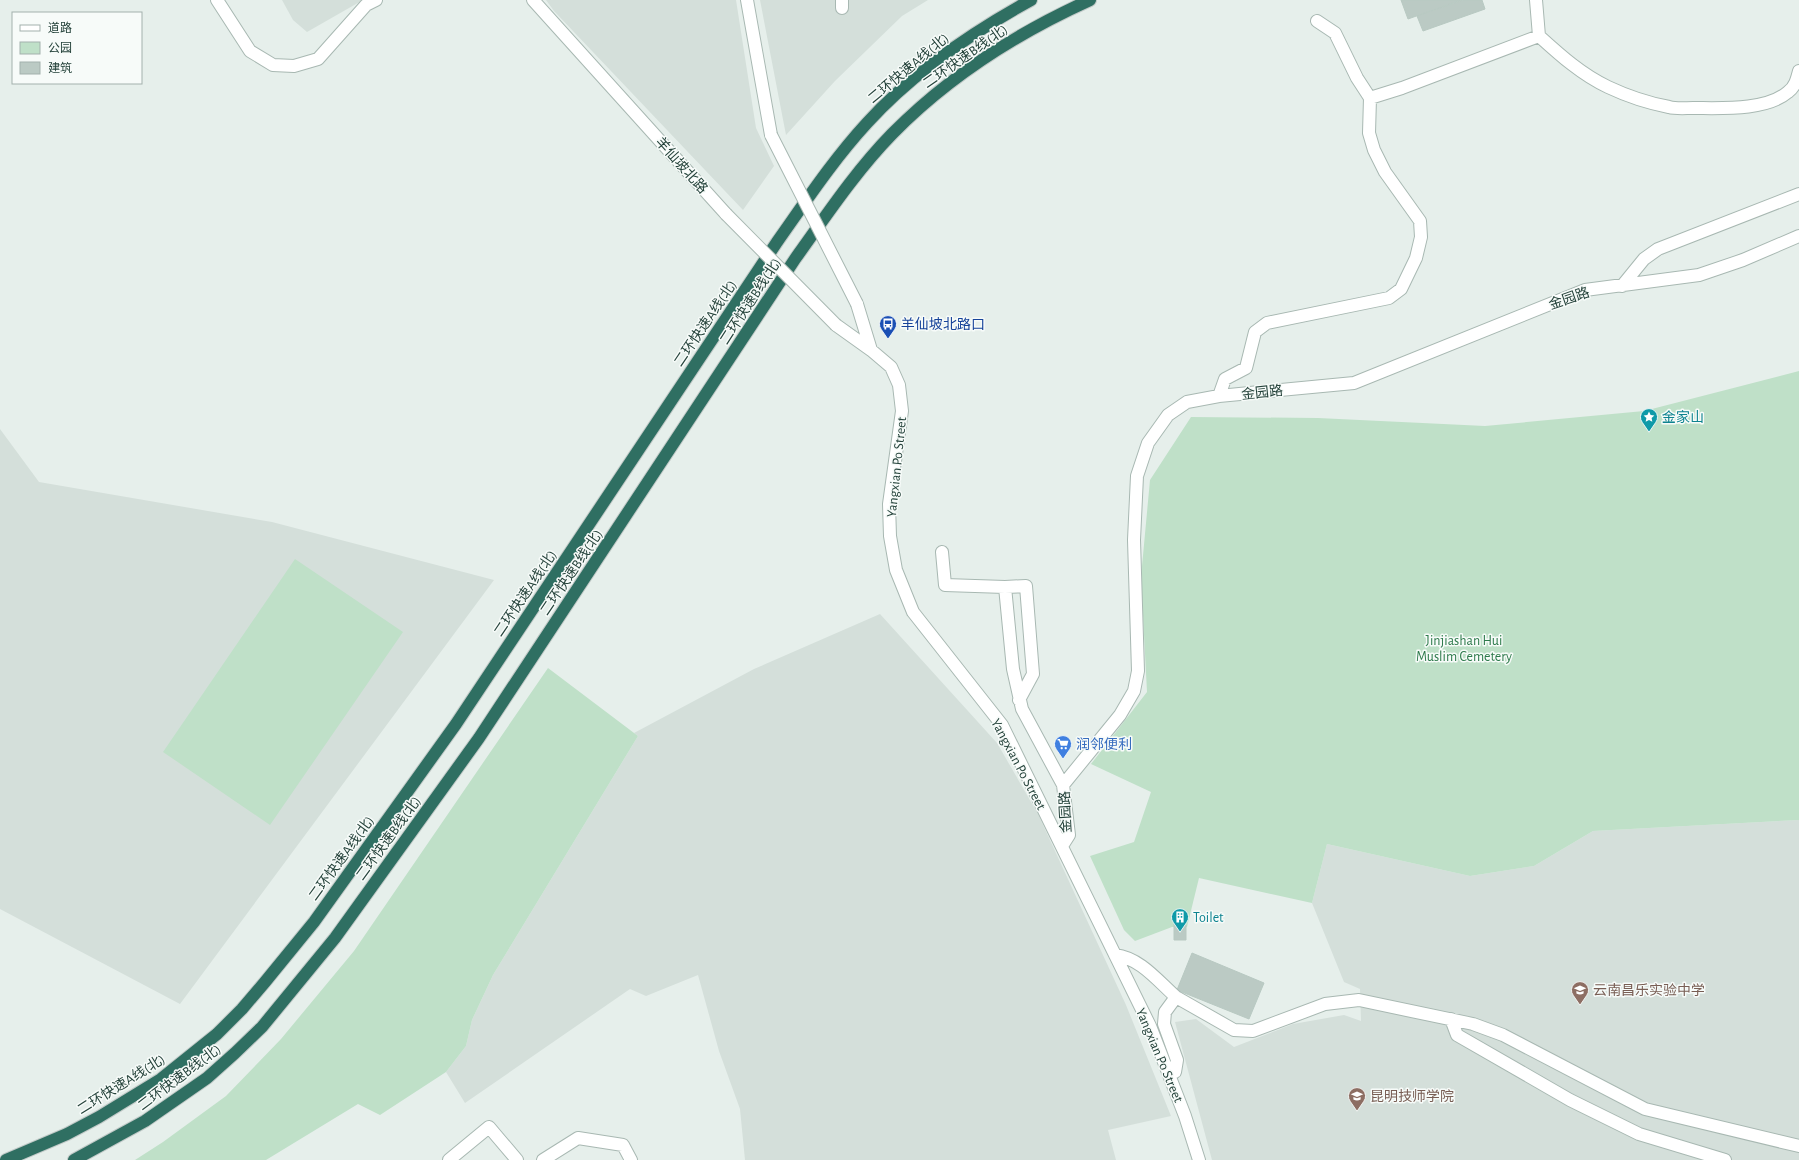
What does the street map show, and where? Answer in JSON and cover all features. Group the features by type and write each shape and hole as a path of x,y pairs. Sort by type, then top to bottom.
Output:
{"highway":[{"name":"二环快速A线(北)","path":"6,1160 67,1134 131,1099 190,1057 232,1019 265,982 314,922 456,724 773,248 827,171 867,123 924,70 961,42 1031,0"},
{"name":"二环快速B线(北)","path":"76,1159 144,1121 207,1078 262,1027 335,938 478,738 795,259 845,189 891,135 942,89 981,60 1026,32 1090,0"}],"street":[{"path":"216,0 250,51 273,65 294,66 318,59 366,5 376,0"},
{"name":"羊仙坡北路","path":"533,0 726,214 836,325"},
{"path":"747,0 771,135 857,304 871,350"},
{"path":"1536,0 1539,36 1568,62 1606,86 1642,101 1670,108 1751,106 1776,100 1789,92 1796,82 1799,71"},
{"path":"1219,396 1225,379 1246,368 1255,332 1267,323 1389,298 1401,289 1416,258 1421,237 1420,221 1385,172 1374,150 1369,133 1370,98 1357,78 1335,33 1317,21"},
{"path":"1370,98 1402,88 1539,36"},
{"path":"1622,286 1644,259 1658,249 1799,194"},
{"name":"金园路","path":"1062,846 1069,835 1063,785 1120,714 1134,691 1138,671 1134,540 1137,476 1148,443 1168,415 1187,402 1219,396 1354,383 1584,290 1699,276 1799,236"},
{"name":"Yangxian Po Street","path":"836,325 871,350 891,367 899,386 902,411 889,504 890,536 896,570 913,612 1002,726 1150,1026 1185,1116 1199,1160"},
{"path":"942,552 945,585 1005,587 1026,586 1033,674 1019,700"},
{"path":"1005,587 1013,669 1019,700 1022,709 1063,785"},
{"path":"1115,955 1127,956 1138,962 1176,997 1234,1030 1253,1030 1325,1004 1359,1000 1473,1024 1503,1035 1645,1109 1799,1146"},
{"path":"1169,1075 1175,1072 1177,1060 1164,1024 1165,1012 1176,997"},
{"path":"1450,1019 1457,1035 1570,1100 1639,1134 1725,1160"},
{"path":"449,1160 489,1127 517,1160"},
{"path":"543,1160 578,1138 623,1145 631,1160"}],"shaded area":[{"path":"282,0 363,0 307,32 293,20"},
{"path":"546,0 736,0 756,128 774,166 743,210 554,11"},
{"path":"760,0 928,0 902,16 835,81 786,135"},
{"path":"0,429 39,482 272,522 494,580 180,1004 0,909"},
{"path":"880,614 997,743 1038,814 1126,1005 1171,1116 1108,1130 1116,1160 745,1160 740,1109 719,1051 698,975 646,996 630,989 465,1103 446,1072 466,1046 472,1020 493,975 638,736 634,733 754,669"},
{"name":"云南昌乐实验中学","path":"1799,820 1799,1160 1212,1160 1175,1022 1196,1019 1234,1047 1293,1024 1344,1015 1361,1021 1360,989 1344,982 1312,903 1327,844 1470,876 1534,866 1593,831"}],"green space":[{"name":"Jinjiashan Hui Muslim Cemetery","path":"1799,371 1799,820 1593,831 1534,866 1470,876 1327,844 1312,903 1199,878 1187,927 1172,927 1135,941 1124,930 1090,856 1134,842 1151,792 1091,764 1147,692 1141,577 1150,480 1191,417 1318,418 1485,426 1644,411"},
{"path":"295,559 403,632 270,825 163,752"},
{"path":"548,668 638,736 493,975 472,1020 466,1046 446,1072 380,1115 358,1104 266,1160 135,1160 163,1142 226,1096 281,1039 354,951"}],"building":[{"path":"1401,0 1461,0 1408,19"},
{"path":"1463,0 1482,0 1485,9 1423,31 1417,16"},
{"name":"Toilet","path":"1174,924 1186,925 1186,940 1174,940"},
{"path":"1192,953 1264,983 1249,1019 1177,990"}],"place":[{"name":"羊仙坡北路口","path":"888,339"},
{"name":"金家山","path":"1649,432"},
{"name":"润邻便利","path":"1063,759"},
{"name":"Toilet","path":"1180,932"},
{"name":"云南昌乐实验中学","path":"1580,1005"},
{"name":"昆明技师学院","path":"1357,1111"}]}
